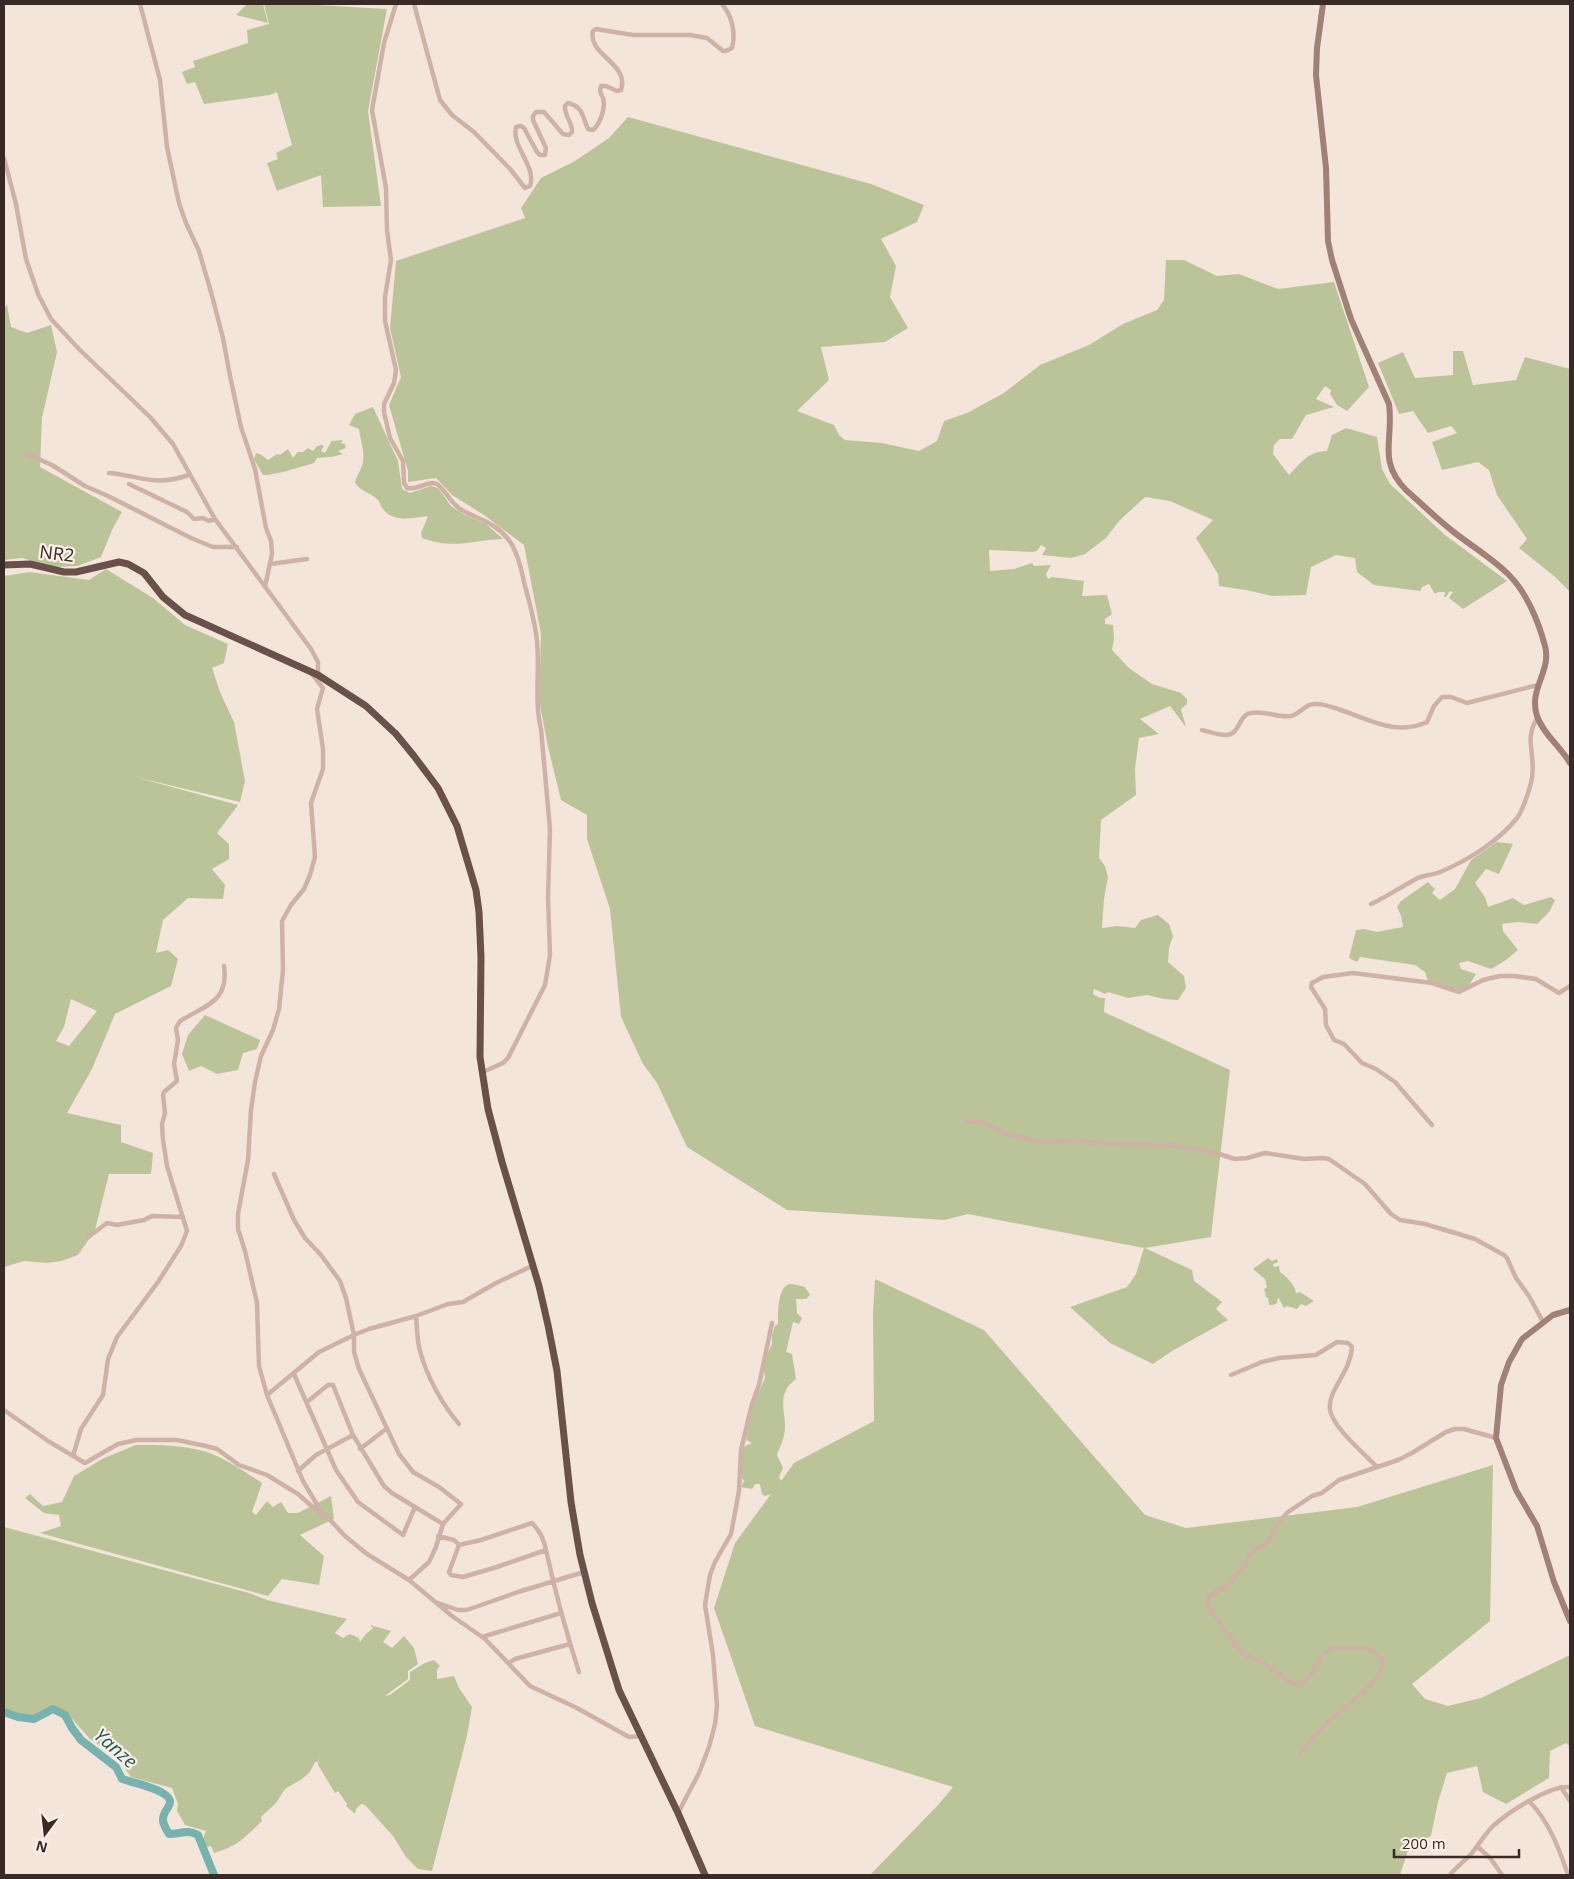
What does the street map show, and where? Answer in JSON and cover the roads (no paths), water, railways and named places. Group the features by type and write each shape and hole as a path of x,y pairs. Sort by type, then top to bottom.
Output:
{"highway":[{"name":"NR2","path":"4,565 30,564 64,572 76,572 119,562 137,567 168,602 185,615 318,674 366,706 396,734 438,788 457,826 476,890 481,957 480,1042 483,1072 494,1134 542,1300 557,1371 565,1429 571,1502 584,1572 619,1690 705,1875"}],"main road":[{"path":"1323,4 1316,75 1326,168 1328,241 1332,260 1351,319 1389,404 1391,420 1388,449 1391,468 1395,477 1406,490 1453,532 1499,566 1516,583 1535,619 1546,647 1547,660 1535,700 1538,717 1570,763"},
{"path":"1570,1310 1553,1315 1542,1322 1522,1339 1508,1362 1501,1386 1496,1438 1516,1490 1537,1526 1554,1582 1570,1621"}],"street":[{"path":"140,4 160,80 167,147 180,203 204,267 223,338 241,427 256,475 264,520 271,541 270,564 265,587"},
{"path":"396,4 384,43 372,110 386,188 387,230 391,260 385,297 385,321 396,370 394,383 384,404 385,422 390,438 403,461 406,488 414,489 429,482 437,484 460,509 488,521 509,540 522,575 537,641 538,714 544,755 550,829 548,898 551,942 549,966 541,994 508,1058 503,1063 483,1072"},
{"path":"414,4 440,100 452,115 474,132 507,166 525,188 530,186 531,180 527,163 517,142 516,127 521,126 524,128 537,152 540,155 545,155 546,148 534,120 536,112 544,112 564,134 569,135 573,129 566,115 565,106 568,103 582,111 588,129 593,130 598,124 604,106 600,91 601,86 606,86 616,91 621,90 623,83 621,74 594,43 593,31 596,29 634,35 690,34 707,38 723,51 726,51 732,48 734,32 729,14 722,4"},
{"path":"4,158 16,204 26,260 38,294 51,319 155,423 173,444 215,519 311,649 318,662 318,674"},
{"path":"28,454 46,462 85,486 191,538 213,547 237,547"},
{"path":"109,473 166,482 189,475"},
{"path":"129,484 187,512 194,519 203,518 209,521 215,519"},
{"path":"270,564 307,559"},
{"path":"310,671 323,688 317,709 323,749 323,769 312,803 315,857 304,889 282,921 283,970 279,1009 273,1030 261,1056 255,1082 248,1160 237,1222 258,1303 259,1366 267,1395 298,1471 311,1496 329,1520"},
{"path":"1202,730 1230,734 1236,730 1242,718 1251,713 1286,717 1296,714 1307,705 1316,704 1326,705 1380,725 1403,728 1427,722 1434,706 1442,697 1451,697 1467,703 1538,685"},
{"path":"1371,904 1407,884 1427,875 1439,873 1490,845 1517,818 1527,795 1533,774 1530,734 1532,725 1538,717"},
{"path":"72,1456 81,1429 103,1395 108,1359 117,1337 158,1282 181,1246 187,1232 167,1166 162,1124 165,1113 163,1095 177,1081 174,1069 178,1025 180,1021 214,1002 219,997 225,981 224,966"},
{"path":"1432,1125 1395,1082 1376,1069 1362,1063 1344,1044 1334,1040 1326,1025 1325,1009 1311,987 1312,983 1323,977 1353,973 1432,983 1458,992 1483,980 1500,976 1536,979 1559,992 1570,986"},
{"path":"966,1122 978,1121 1007,1134 1038,1142 1078,1141 1109,1144 1169,1145 1216,1153 1236,1159 1247,1158 1266,1152 1304,1159 1326,1159 1365,1184 1391,1214 1400,1220 1425,1224 1475,1239 1508,1258 1516,1278 1530,1296 1542,1322"},
{"path":"274,1174 294,1220 305,1238 321,1255 340,1281 346,1298 354,1335 354,1352 359,1369 399,1454 413,1472 439,1487 461,1504 443,1524 429,1562 409,1580"},
{"path":"87,1238 107,1223 117,1225 144,1220 152,1216 183,1217"},
{"path":"267,1395 319,1352 369,1329 416,1316 448,1304 463,1302 496,1283 532,1266"},
{"path":"416,1316 418,1340 426,1366 448,1412 460,1424"},
{"path":"678,1814 710,1747 716,1724 717,1706 714,1670 705,1605 710,1575 731,1534 739,1490 740,1450 759,1385 772,1323"},
{"path":"1231,1376 1262,1362 1279,1358 1316,1355 1337,1342 1348,1343 1352,1348 1350,1360 1332,1397 1331,1412 1353,1444 1377,1468"},
{"path":"294,1374 336,1470 358,1502 402,1534 415,1507"},
{"path":"307,1402 328,1385 333,1385 352,1435 384,1486 392,1493 443,1524"},
{"path":"4,1410 48,1442 85,1463 118,1444 136,1440 178,1440 217,1449 239,1465 268,1475 298,1494 367,1554 409,1580 433,1601 482,1637 534,1689 576,1708 629,1736 642,1736"},
{"path":"360,1448 386,1429"},
{"path":"1300,1753 1334,1717 1369,1688 1383,1667 1382,1659 1374,1652 1365,1648 1332,1648 1322,1655 1309,1678 1298,1685 1287,1680 1267,1665 1241,1653 1207,1604 1208,1597 1233,1580 1243,1568 1252,1552 1269,1541 1278,1523 1288,1512 1312,1496 1322,1493 1339,1480 1377,1468 1412,1453 1438,1436 1455,1429 1496,1438"},
{"path":"298,1471 316,1455 352,1435"},
{"path":"460,1545 532,1523 539,1530 546,1550 560,1613 579,1672"},
{"path":"438,1536 454,1540 460,1545"},
{"path":"460,1545 449,1572 451,1575 463,1577 546,1550"},
{"path":"433,1601 458,1610 467,1610 584,1572"},
{"path":"482,1637 560,1613"},
{"path":"508,1663 515,1659 570,1644"},
{"path":"1450,1875 1497,1822 1548,1791 1561,1787 1570,1787"},
{"path":"1561,1787 1570,1801"},
{"path":"1530,1802 1538,1810 1551,1831 1568,1875"},
{"path":"1477,1846 1491,1859 1502,1875"}],"waterway":[{"name":"Yanze","path":"4,1712 18,1717 34,1719 53,1709 65,1715 81,1740 116,1767 122,1779 157,1790 168,1798 170,1804 163,1819 169,1834 187,1832 198,1835 214,1875"}]}
